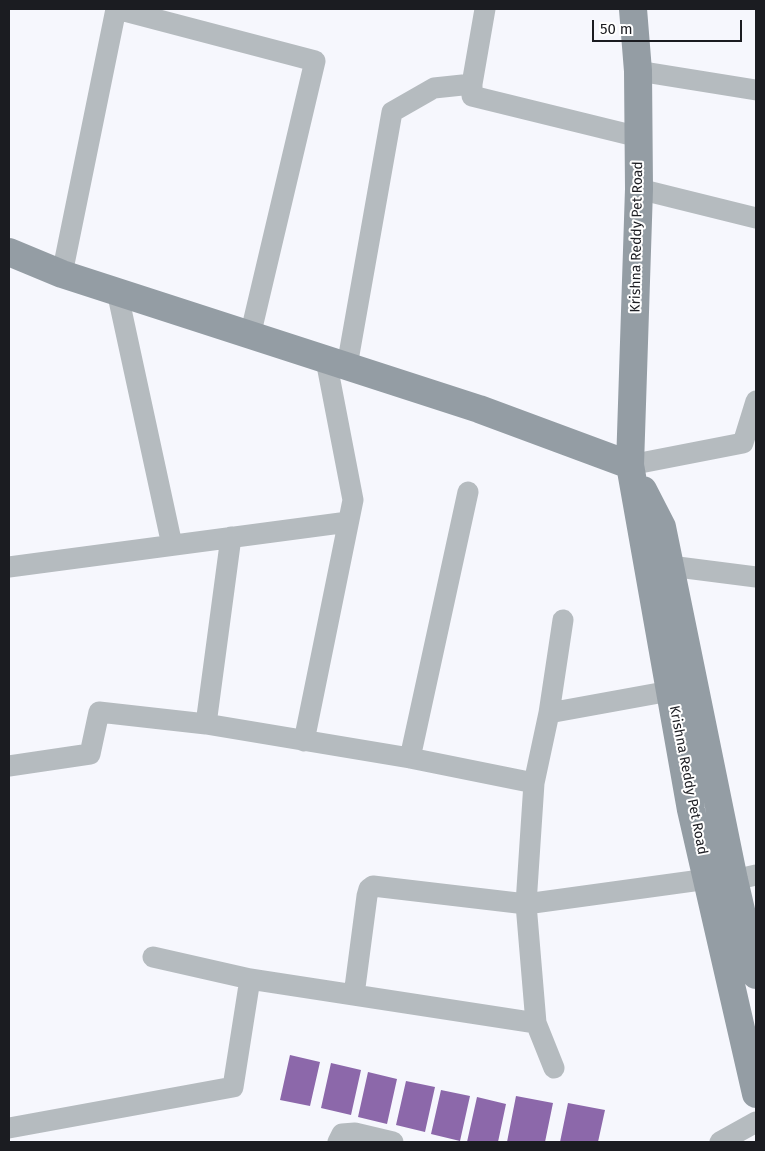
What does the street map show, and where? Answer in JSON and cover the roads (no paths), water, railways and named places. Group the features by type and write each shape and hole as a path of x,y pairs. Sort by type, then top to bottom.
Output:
{"main road":[{"name":"Krishna Reddy Pet Road","path":"633,9 638,71 639,189 630,465 692,810 733,878 756,1094"},
{"path":"9,252 62,274 479,409 630,465"},
{"name":"Krishna Reddy Pet Road","path":"630,465 662,527 733,878 756,975"}],"street":[{"path":"62,274 117,9 315,61 250,336"},
{"path":"485,9 472,84 472,96 639,137"},
{"path":"638,71 756,90"},
{"path":"304,741 353,500 337,363 392,112 434,88 472,84"},
{"path":"639,189 756,218"},
{"path":"117,291 172,544"},
{"path":"630,465 743,443 756,401"},
{"path":"410,758 468,492"},
{"path":"9,568 172,544 348,522"},
{"path":"206,724 231,537"},
{"path":"670,566 756,577"},
{"path":"554,1068 536,1023 526,904 534,783 549,713 563,620"},
{"path":"549,713 670,691"},
{"path":"9,766 90,754 98,712 206,724 410,758 534,783"},
{"path":"354,995 366,896 369,889 373,886 526,904 733,878"},
{"path":"153,957 250,979 536,1023"},
{"path":"9,1128 233,1087 250,979"},
{"path":"720,1142 756,1122"},
{"path":"338,1142 342,1134 355,1133 393,1142"}]}
